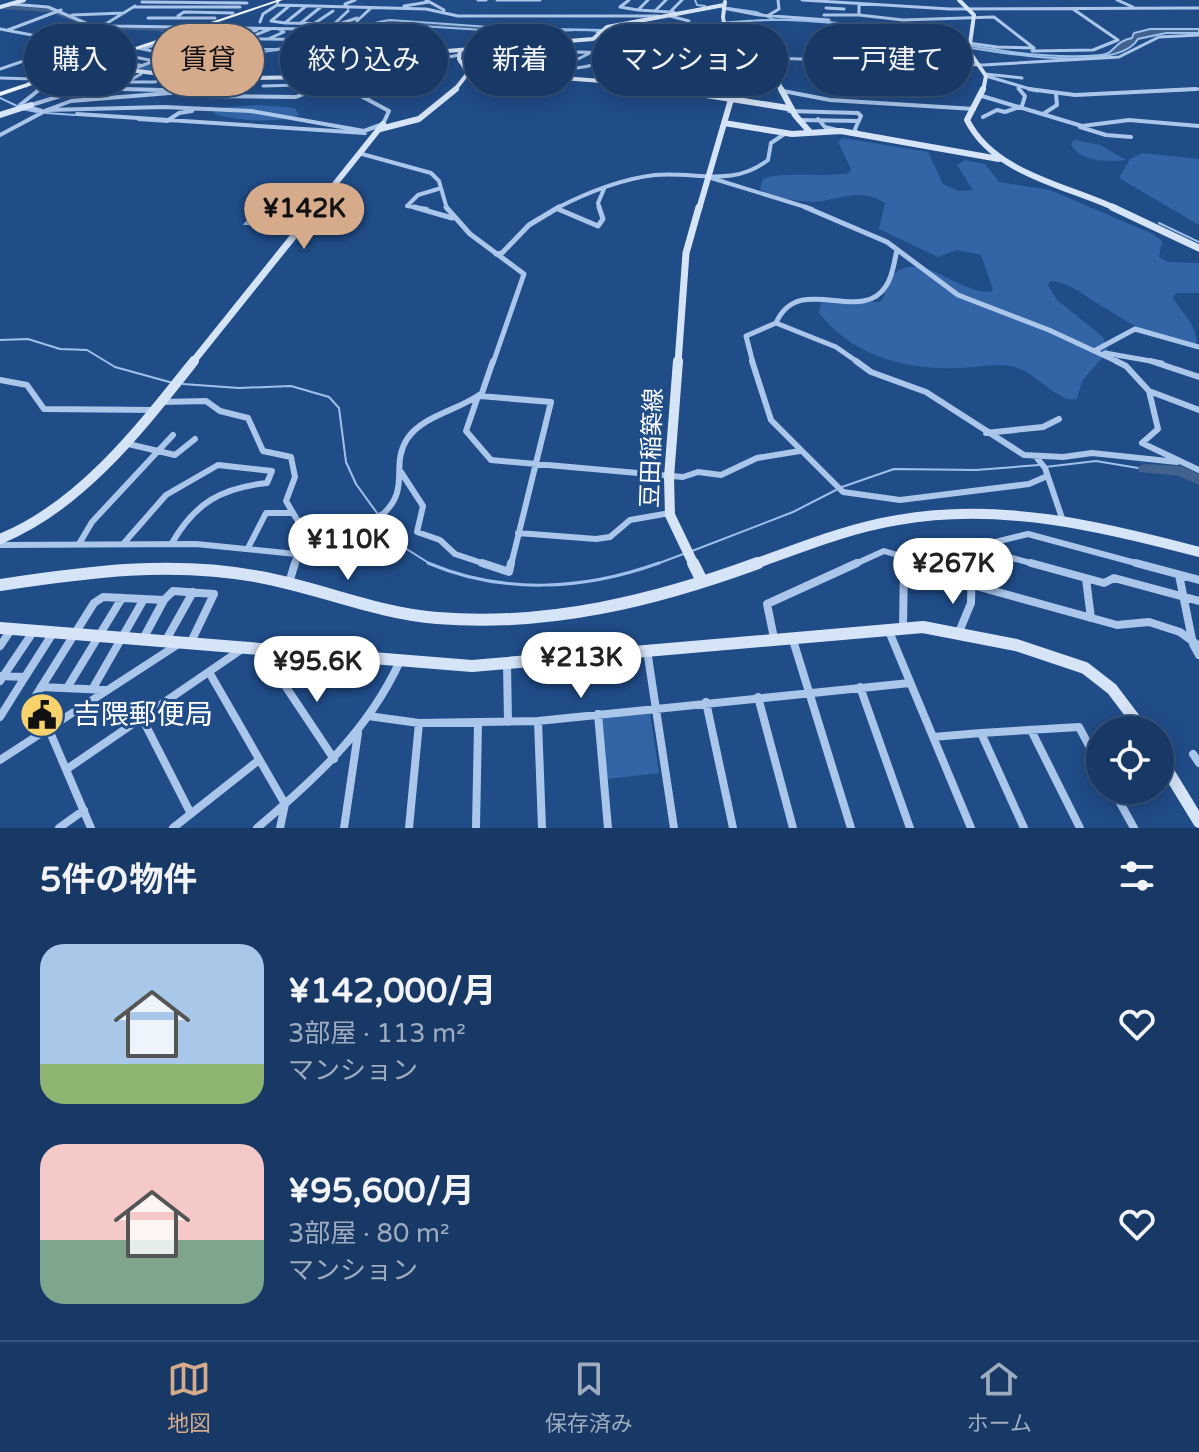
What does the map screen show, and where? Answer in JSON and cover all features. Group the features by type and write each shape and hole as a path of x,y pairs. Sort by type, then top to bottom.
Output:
{"main road":[{"path":"203,24 279,2"},
{"path":"136,49 152,44"},
{"path":"0,94 24,87"}],"street":[{"path":"348,10 345,4 355,0"},
{"path":"478,0 486,0"},
{"path":"497,0 540,0"},
{"path":"629,0 620,7 656,10 689,21"},
{"path":"638,10 648,0"},
{"path":"656,10 666,0"},
{"path":"317,10 371,8 426,9 448,14 668,15 682,0"},
{"path":"769,15 779,9 778,0"},
{"path":"802,0 858,6 1199,8"},
{"path":"856,0 859,15"},
{"path":"959,0 974,16"},
{"path":"1117,0 1136,9"},
{"path":"4,5 21,1"},
{"path":"4,5 21,1"},
{"path":"201,24 230,1"},
{"path":"428,1 451,11 448,14"},
{"path":"404,6 439,1"},
{"path":"260,22 263,14 279,2 290,6 364,11 354,21 334,24"},
{"path":"106,24 144,3 247,3"},
{"path":"144,3 163,7 240,7"},
{"path":"134,13 144,3"},
{"path":"824,15 829,3"},
{"path":"637,24 704,6 725,4 761,15 829,20"},
{"path":"4,5 61,10 82,22 92,24"},
{"path":"290,6 271,21 318,24 333,11"},
{"path":"264,28 279,28 306,6"},
{"path":"301,23 322,6"},
{"path":"881,6 888,16"},
{"path":"105,13 114,7"},
{"path":"136,25 163,7"},
{"path":"916,7 927,18"},
{"path":"939,7 948,17"},
{"path":"358,24 371,8"},
{"path":"826,8 844,9"},
{"path":"993,47 1077,52 1107,47 1118,40 1073,9"},
{"path":"6,30 61,10"},
{"path":"334,24 348,10"},
{"path":"176,12 233,13"},
{"path":"169,23 184,12"},
{"path":"72,15 124,13"},
{"path":"668,15 675,23"},
{"path":"788,17 859,15 903,20 994,17 1034,48 972,47"},
{"path":"972,26 974,16"},
{"path":"148,18 208,18"},
{"path":"165,24 184,24"},
{"path":"268,39 284,32 272,28 246,39 280,39"},
{"path":"0,30 24,34"},
{"path":"788,58 978,65 1119,57 1135,52 1159,37 1199,35"},
{"path":"141,48 152,46"},
{"path":"141,48 152,50"},
{"path":"448,57 464,54"},
{"path":"576,54 589,54"},
{"path":"576,60 589,54"},
{"path":"589,54 592,58"},
{"path":"972,54 985,75 1018,88 1056,94 1112,96 1199,89"},
{"path":"459,55 464,63"},
{"path":"448,56 464,56"},
{"path":"0,69 24,61"},
{"path":"136,68 152,61"},
{"path":"136,65 143,65"},
{"path":"576,68 592,67"},
{"path":"136,73 152,75"},
{"path":"141,74 127,82 152,82"},
{"path":"985,75 1022,78"},
{"path":"985,75 982,96 967,120 970,130 999,159 1026,173 1087,195 1199,248"},
{"path":"44,110 215,109 258,112 364,131 402,128 434,111 464,77"},
{"path":"0,78 24,79"},
{"path":"576,79 629,83 788,110 858,113 857,134"},
{"path":"788,92 820,100 938,103 990,112 1022,106 1026,99 1018,88"},
{"path":"1082,93 1094,103"},
{"path":"0,139 44,110 74,99 102,101 152,94"},
{"path":"1036,119 1057,105 1056,94"},
{"path":"33,96 22,108 167,121 380,129"},
{"path":"0,115 61,96"},
{"path":"215,109 226,96"},
{"path":"262,96 299,96"},
{"path":"0,542 51,515 124,443 158,406 362,154 389,111 360,96"},
{"name":"豆田稲築線","path":"702,581 670,514 669,477 682,279 692,227 732,96"},
{"path":"784,96 788,110 809,131"},
{"path":"982,96 1022,106 1109,136 1131,137"},
{"path":"167,121 181,112 208,109"},
{"path":"983,117 990,112"},
{"path":"818,119 825,127 840,128 841,131"},
{"path":"797,120 859,121"},
{"path":"1077,125 1129,120 1199,126"},
{"path":"724,123 786,133 841,131 924,144 967,156 999,159"},
{"path":"496,254 502,253 508,243 531,224 558,209 604,189 646,176 752,175 768,160 771,143 786,133"},
{"path":"1109,136 1117,144"},
{"path":"362,154 426,171 439,181 438,189 456,219 524,277 466,431 491,460 683,477 698,472 721,475 757,458 800,451"},
{"path":"708,177 812,209 865,231 897,250 958,295 1132,369 1149,391 1199,410"},
{"path":"438,189 418,195 407,206 434,210 456,219"},
{"path":"558,209 598,226 601,224 598,203 604,189"},
{"path":"572,223 579,218"},
{"path":"776,323 782,310 792,301 858,300 880,294 886,288 897,250"},
{"path":"1045,477 1039,483 1000,486 941,499 850,495 834,487 764,407 753,356 745,340 750,332 776,323 836,347 871,372 926,392 986,433 1017,451 1037,458 1092,453 1133,460 1177,462"},
{"path":"1094,351 1135,329 1199,347"},
{"path":"1094,351 1161,363 1199,377"},
{"path":"0,380 27,385 44,409 158,406 206,401 220,411 248,418 260,448 291,457 295,477 284,494 290,513 299,523 289,583"},
{"path":"1149,391 1147,399 1159,423 1158,429 1142,443 1199,470"},
{"path":"0,542 172,543 296,554 389,509 402,487 399,469 404,446 415,429 478,396 551,402 509,572 455,554 440,540 417,532 423,506 399,469"},
{"path":"986,433 1043,427 1059,419"},
{"path":"78,544 92,522 173,435"},
{"path":"124,443 175,455 195,439"},
{"path":"1037,458 1045,468 1045,477 1063,521"},
{"path":"124,543 166,495 218,465 272,471 267,483 235,485 207,497 187,517 172,543"},
{"path":"248,548 266,513 290,513"},
{"path":"518,533 596,539 610,537 630,520 670,514"},
{"path":"0,585 117,568 179,567 242,573 383,610 469,619 583,612 650,599 809,544 899,519 985,514 1063,521 1199,552"},
{"path":"972,547 989,546 1006,537 1028,534 1199,580"},
{"path":"972,547 1086,579 1104,583 1114,578 1199,601"},
{"path":"959,632 971,603 972,547"},
{"path":"774,638 767,604 884,551 904,557 903,628"},
{"path":"1179,575 1199,655"},
{"path":"1086,579 1091,618"},
{"path":"972,585 1117,625 1149,622 1180,632 1196,645"},
{"path":"0,760 187,642 214,594 173,591 164,600 143,639"},
{"path":"166,640 193,592"},
{"path":"67,688 122,598"},
{"path":"93,688 144,599"},
{"path":"91,828 35,697 97,600 164,600"},
{"path":"1189,620 1199,623"},
{"path":"0,646 5,629 472,666 903,628 959,632 1086,668 1123,701 1133,716"},
{"path":"888,629 971,828"},
{"path":"1,678 33,632"},
{"path":"0,717 53,633"},
{"path":"792,637 851,828"},
{"path":"67,769 247,646"},
{"path":"286,650 276,672 334,759"},
{"path":"647,650 674,828"},
{"path":"257,828 334,759 358,733 400,661"},
{"path":"507,664 508,722"},
{"path":"209,672 285,804 280,828"},
{"path":"1,678 25,677"},
{"path":"368,716 419,723 538,721 910,683"},
{"path":"41,687 107,690"},
{"path":"860,687 910,828"},
{"path":"758,697 793,828"},
{"path":"706,702 733,828"},
{"path":"598,714 608,828"},
{"path":"142,718 191,814"},
{"path":"538,721 542,828"},
{"path":"409,828 419,723"},
{"path":"476,828 478,724"},
{"path":"933,737 1079,727 1086,740"},
{"path":"1031,730 1080,828"},
{"path":"344,828 358,733"},
{"path":"981,733 1024,828"},
{"path":"173,828 259,760"},
{"path":"1174,781 1199,822"},
{"path":"1121,804 1134,828"},
{"path":"59,828 84,810"}],"shaded area":[{"path":"390,20 447,24 370,24"},
{"path":"448,24 464,25 464,29 448,28"},
{"path":"1150,29 1199,29 1199,33 1166,33 1138,39 1120,52 1090,58 1008,54 972,48 972,45 1033,54 1101,55 1132,38 1134,33"},
{"path":"152,63 152,74 136,70"},
{"path":"260,105 295,108 299,115 281,120 255,120 229,118 213,112 227,107"},
{"path":"843,138 928,152 943,184 959,191 973,190 957,165 965,160 985,164 999,182 1050,190 1153,234 1162,241 1159,257 1168,262 1199,263 1199,293 1176,293 1173,297 1195,332 1196,346 1146,332 1076,290 1050,281 1048,285 1057,300 1103,337 1108,351 1082,381 1077,399 1062,397 1014,367 919,366 900,363 864,350 833,328 819,313 821,302 880,302 885,295 883,288 894,274 906,267 920,267 977,290 991,292 993,289 981,255 957,250 938,257 879,229 885,203 877,199 854,195 808,202 782,198 760,190 763,179 771,177 849,173 851,169 838,142"},
{"path":"1075,140 1100,145 1126,160 1087,158 1071,144"},
{"path":"1142,153 1199,159 1199,225 1119,178 1130,159"},
{"path":"270,197 321,200 298,228 245,224"},
{"path":"650,713 659,773 607,779 601,718"}],"waterway":[{"path":"695,0 697,5 705,6"},
{"path":"0,7 50,11 92,26 152,29"},
{"path":"728,8 756,12 775,20"},
{"path":"0,98 17,106"},
{"path":"22,109 37,112"},
{"path":"46,113 75,115"},
{"path":"138,120 168,122"},
{"path":"1159,223 1199,242"},
{"path":"0,340 28,339 60,349 87,350 115,367 173,383"},
{"path":"183,384 239,388 291,386 329,397 339,408 346,462 356,484 377,513"},
{"path":"1045,467 1096,461 1144,469"},
{"path":"842,487 894,469 976,470 1039,465"},
{"path":"1144,469 1181,471 1199,480"},
{"path":"692,551 793,512 836,490"},
{"path":"380,519 397,543 430,564"},
{"path":"654,565 686,553"},
{"path":"430,564 485,580 544,585 602,579 659,563"}],"place":[{"name":"吉隈郵便局","path":"42,715"}]}
